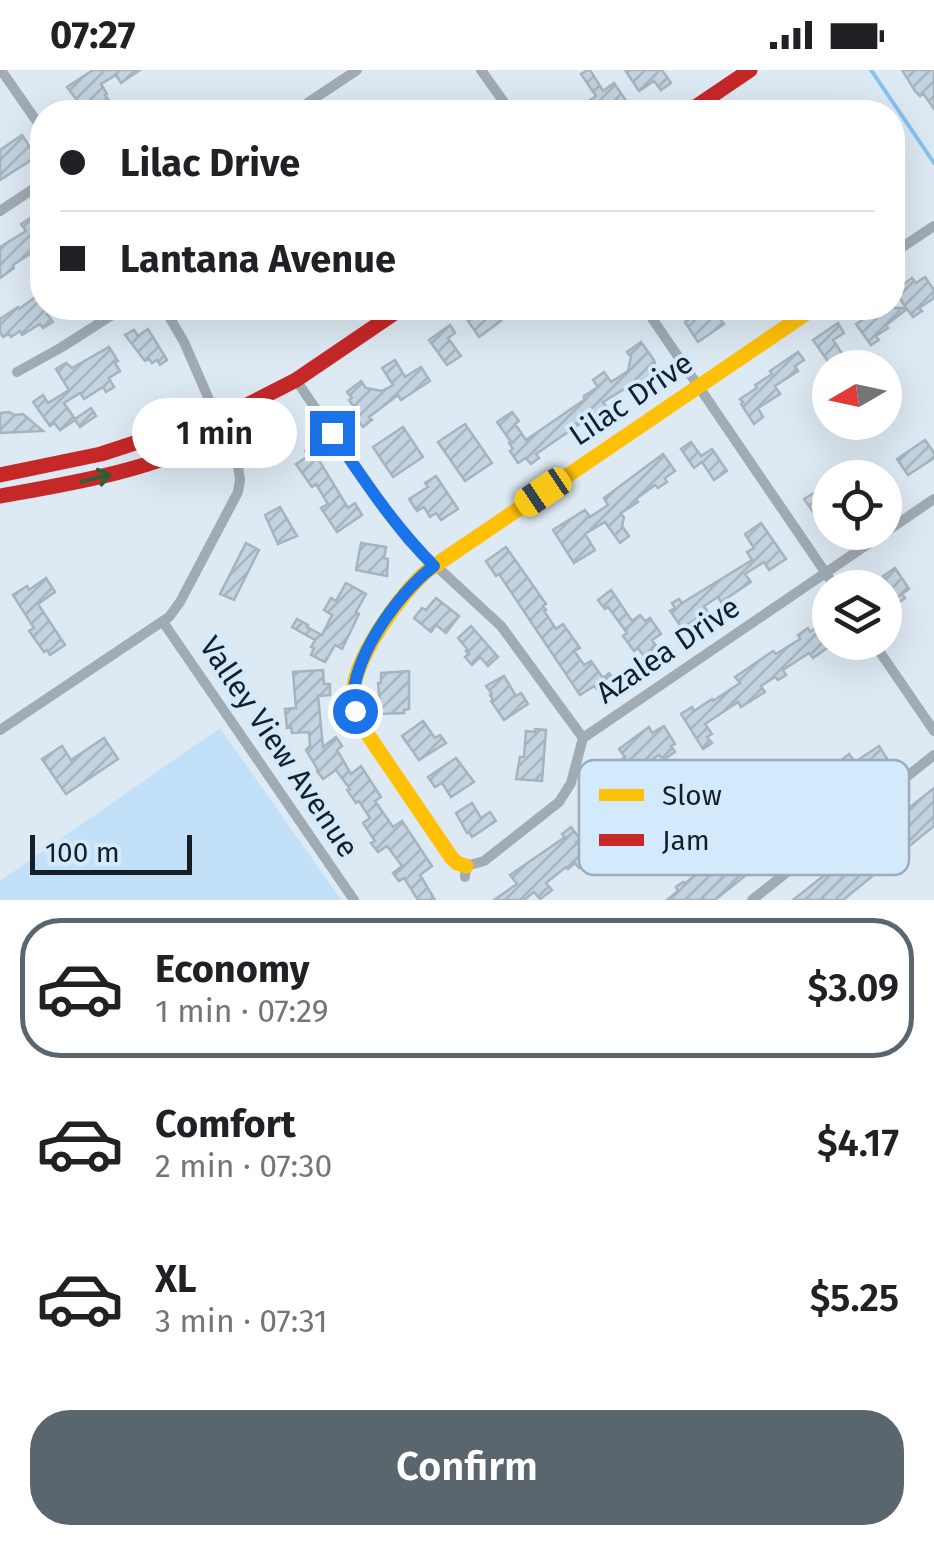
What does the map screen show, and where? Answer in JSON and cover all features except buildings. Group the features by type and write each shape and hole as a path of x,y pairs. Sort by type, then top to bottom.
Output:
{"street":[{"path":"2,70 30,111"},
{"path":"312,100 357,70"},
{"path":"481,70 502,100"},
{"path":"706,100 750,70"},
{"path":"0,211 30,192"},
{"path":"905,245 934,226"},
{"path":"17,372 104,320"},
{"path":"0,730 163,622 180,602 240,486 238,466 172,320"},
{"path":"0,475 110,453 199,422 215,422 296,380 384,320"},
{"path":"653,320 824,570"},
{"name":"Lilac Drive","path":"466,872 451,857 362,726 353,703 356,676 388,613 407,589 434,566 796,320"},
{"path":"296,380 408,540 501,626 582,738"},
{"path":"0,496 72,484 180,452 206,441 215,422"},
{"name":"Azalea Drive","path":"830,570 934,499"},
{"name":"Azalea Drive","path":"466,872 559,802 574,775 582,738 812,582"},
{"name":"Valley View Avenue","path":"163,622 354,900"},
{"path":"885,660 934,732"},
{"path":"909,775 934,755"},
{"path":"752,900 783,875"}],"shaded area":[{"path":"220,728 341,900 0,900 0,881"}],"waterway":[{"path":"871,70 891,100"},
{"path":"905,120 934,163"}],"traffic: slow":[{"path":"466,866 451,857 356,712 355,682 379,629 427,571 796,320"}],"traffic: jam":[{"path":"706,100 750,70"},
{"path":"0,475 101,454 199,422 212,423 296,380 384,320"},
{"path":"0,496 108,475 163,459 209,438 212,423"}],"route":[{"path":"332,433 387,513 434,566 407,589 384,620 356,676 352,694 355,711"}]}
